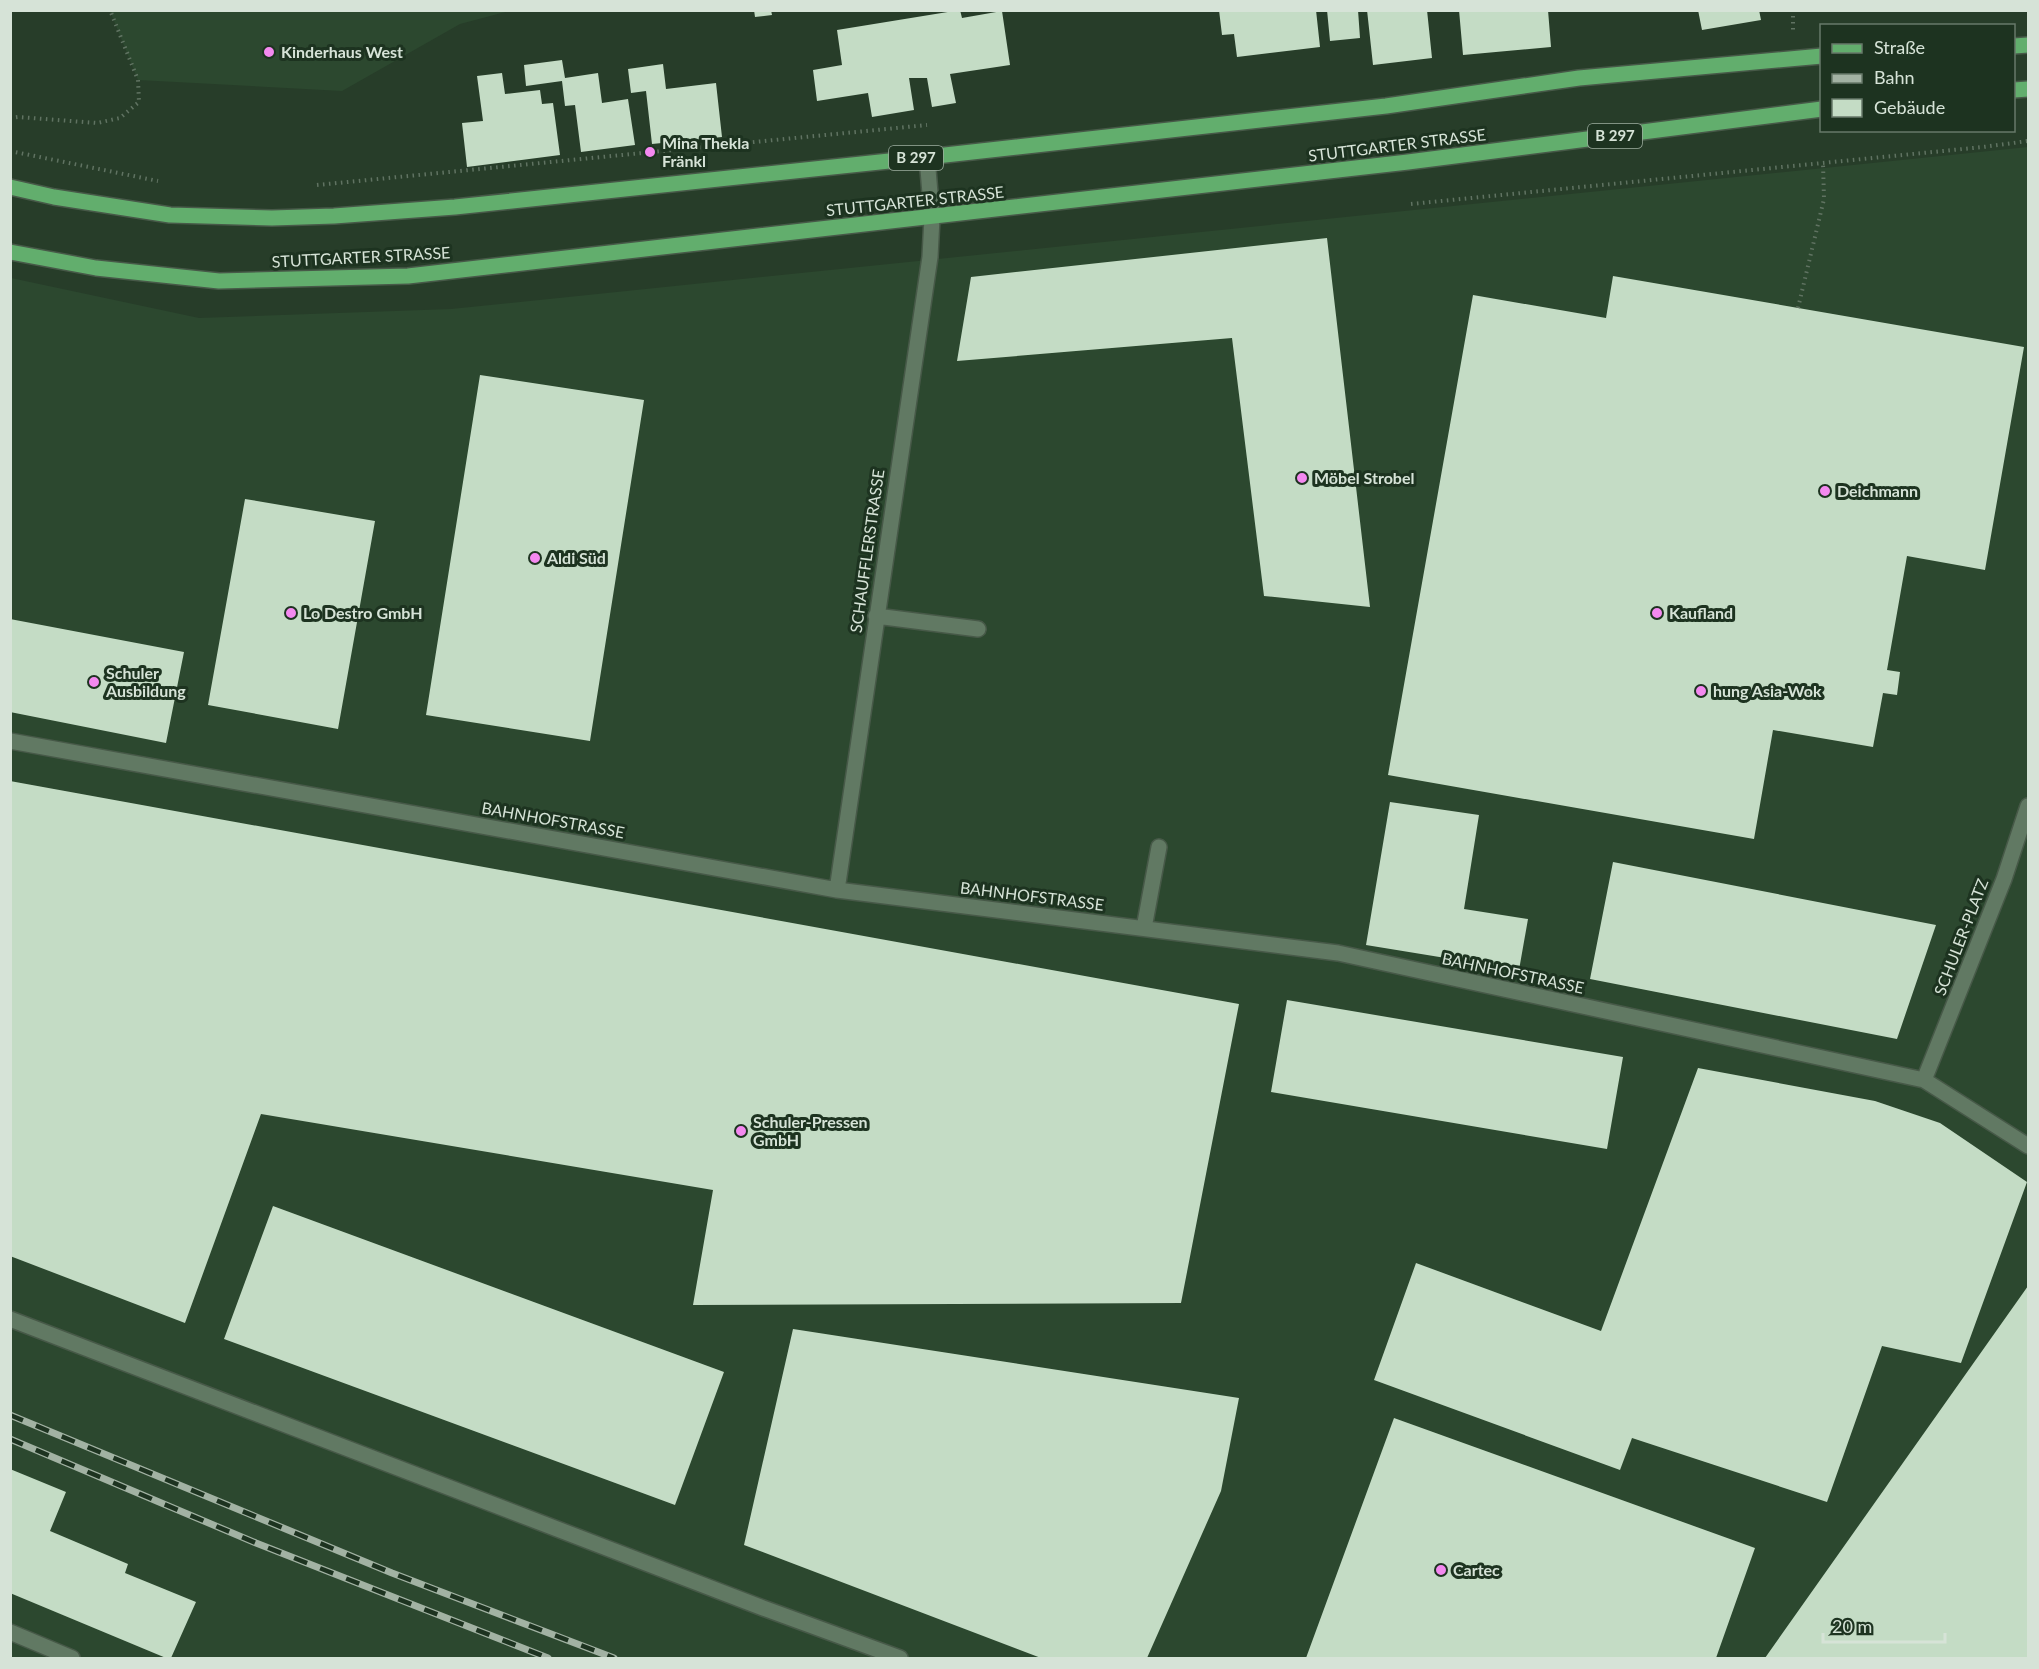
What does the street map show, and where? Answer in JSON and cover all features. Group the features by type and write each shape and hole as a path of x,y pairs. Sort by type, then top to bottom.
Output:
{"main road":[{"name":"B 297","path":"10,187 54,197 170,215 272,218 334,216 455,207 927,157 1386,106 1579,78 1820,56"},
{"name":"STUTTGARTER STRASSE","path":"10,252 96,268 219,281 408,276 1408,162 1820,109"}],"street":[{"name":"SCHAUFFLERSTRASSE","path":"837,890 930,257 932,218 927,157"},
{"path":"876,616 978,629"},
{"name":"BAHNHOFSTRASSE","path":"10,741 837,890 1338,953 1924,1080 2028,1146"},
{"name":"SCHULER-PLATZ","path":"1924,1080 2004,879 2028,806"},
{"path":"1144,928 1159,847"},
{"path":"10,1319 900,1659"},
{"path":"10,1632 72,1659"}],"path":[{"path":"10,118 96,123 120,118 139,102 138,80 110,10"},
{"path":"1793,10 1793,38"},
{"path":"315,185 934,124"},
{"path":"1410,204 2028,141"},
{"path":"10,151 163,182"},
{"path":"1798,308 1824,199 1822,163"}],"shaded area":[{"name":"Kinderhaus West","path":"110,11 509,11 460,24 342,91 138,80"},
{"path":"2028,147 2028,1658 11,1658 11,278 199,318 451,309"}],"building":[{"path":"754,10 771,10 772,15 755,17"},
{"path":"960,10 962,18 1002,11 1010,65 950,74 956,103 932,107 927,78 909,78 914,110 872,117 868,93 817,101 813,70 842,65 837,30"},
{"path":"1219,10 1316,10 1320,47 1237,57 1234,34 1222,35"},
{"path":"1327,10 1358,10 1360,38 1330,41"},
{"path":"1367,10 1427,10 1432,58 1373,65"},
{"path":"1459,10 1548,10 1551,47 1463,55"},
{"path":"1698,10 1759,10 1761,20 1702,30"},
{"path":"562,60 565,78 598,73 602,103 628,99 635,145 581,152 575,105 565,106 562,81 526,86 524,65"},
{"path":"663,64 666,89 716,83 722,137 652,144 646,91 631,93 628,69"},
{"path":"502,73 505,94 540,90 542,104 553,103 560,155 467,167 462,123 483,121 477,76"},
{"name":"Möbel Strobel","path":"1327,238 1370,607 1264,596 1232,338 957,361 971,277"},
{"name":"Kaufland","path":"1613,276 2024,347 1985,570 1907,556 1887,670 1900,672 1897,695 1883,693 1873,747 1773,730 1754,839 1388,775 1473,295 1606,318"},
{"name":"Aldi Süd","path":"480,375 644,400 590,741 426,715"},
{"name":"Lo Destro GmbH","path":"245,499 375,521 338,729 208,705"},
{"name":"Schuler Ausbildung","path":"10,619 184,652 166,743 10,712"},
{"path":"10,781 1239,1004 1181,1303 693,1305 713,1190 261,1114 185,1323 10,1256"},
{"path":"1390,802 1479,815 1464,909 1528,919 1519,970 1366,945"},
{"path":"1613,862 1936,925 1897,1039 1590,979"},
{"path":"1287,1000 1623,1057 1607,1149 1271,1092"},
{"path":"1698,1068 1875,1101 1940,1123 2027,1182 1961,1363 1882,1346 1827,1502 1632,1438 1620,1470 1374,1380 1416,1263 1601,1331"},
{"path":"273,1206 724,1372 675,1505 224,1339"},
{"path":"2028,1286 2028,1658 1765,1658"},
{"path":"793,1329 1239,1398 1221,1491 1147,1658 1041,1658 744,1545"},
{"path":"1394,1418 1755,1548 1716,1658 1306,1658"},
{"path":"10,1469 66,1492 50,1531 128,1564 125,1573 196,1602 171,1658 166,1658 10,1593"}],"railway":[{"path":"10,1415 392,1573 614,1658"},
{"path":"10,1439 256,1543 548,1658"}],"place":[{"name":"Kinderhaus West","path":"269,52"},
{"name":"Mina Thekla Fränkl","path":"650,152"},
{"name":"Möbel Strobel","path":"1302,478"},
{"name":"Deichmann","path":"1825,491"},
{"name":"Aldi Süd","path":"535,558"},
{"name":"Lo Destro GmbH","path":"291,613"},
{"name":"Kaufland","path":"1657,613"},
{"name":"Schuler Ausbildung","path":"94,682"},
{"name":"hung Asia-Wok","path":"1701,691"},
{"name":"Schuler-Pressen GmbH","path":"741,1131"},
{"name":"Cartec","path":"1441,1570"}]}
